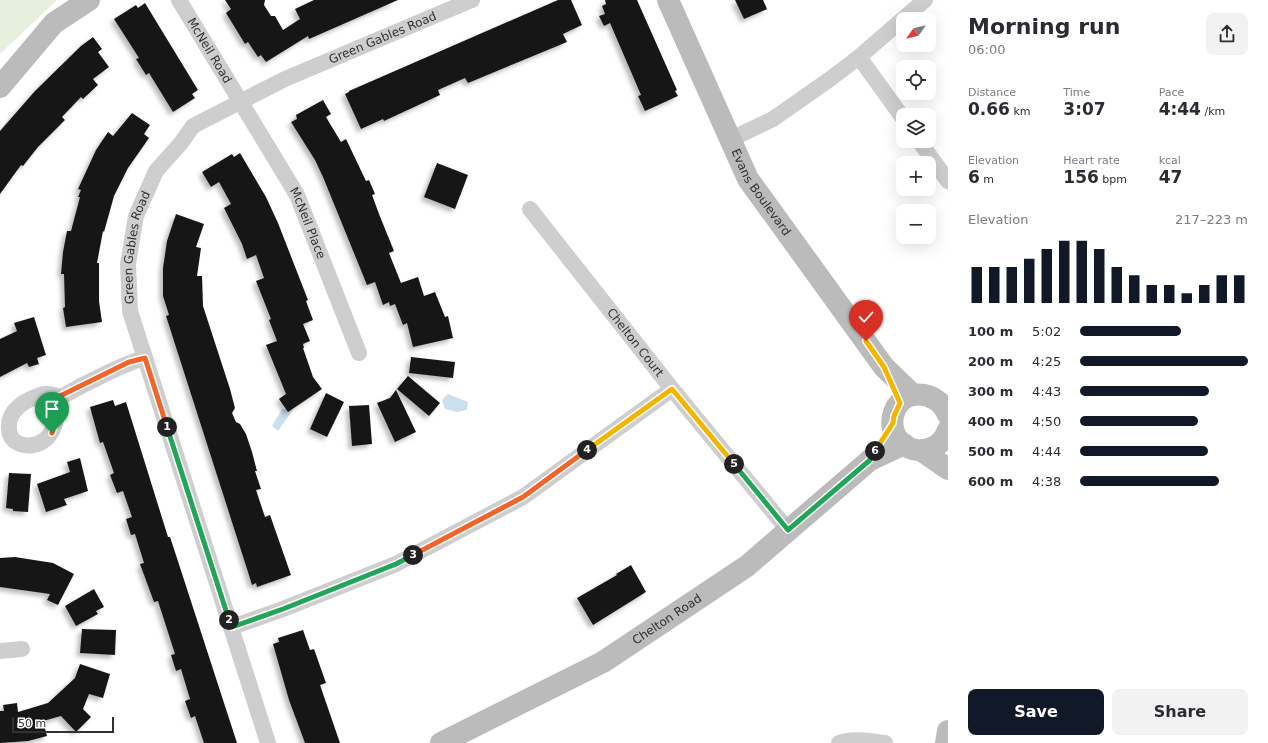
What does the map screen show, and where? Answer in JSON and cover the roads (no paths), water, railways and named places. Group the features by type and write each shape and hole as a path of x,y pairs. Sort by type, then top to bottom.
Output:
{"street":[{"path":"0,88 54,23 89,0"},
{"name":"McNeil Road","path":"179,0 240,102"},
{"name":"Green Gables Road","path":"268,743 130,311 128,264 136,216 156,170 181,143 193,126 285,79 472,0"},
{"name":"Evans Boulevard","path":"668,0 748,179 907,399"},
{"path":"731,139 773,119 859,57 925,0"},
{"path":"859,57 896,108"},
{"name":"McNeil Place","path":"240,102 297,195 359,353"},
{"path":"924,148 948,181"},
{"name":"Chelton Court","path":"530,209 672,389 788,530"},
{"path":"60,396 129,362 145,358"},
{"path":"232,627 283,609 396,564 523,497 672,389"},
{"path":"907,399 927,395 941,395 948,415"},
{"name":"Chelton Road","path":"452,741 603,662 747,566 870,460 893,423 894,416 907,399"},
{"path":"893,423 897,437 948,469"},
{"name":"Chelton Road","path":"870,460 913,448 929,450 946,443"},
{"path":"0,651 22,649"},
{"path":"946,743 948,731"},
{"path":"839,743 846,740 866,740 885,743"}],"water":[{"path":"448,394 468,402 467,410 457,412 445,409 442,400"},
{"path":"282,409 293,410 278,431 272,426"}]}
